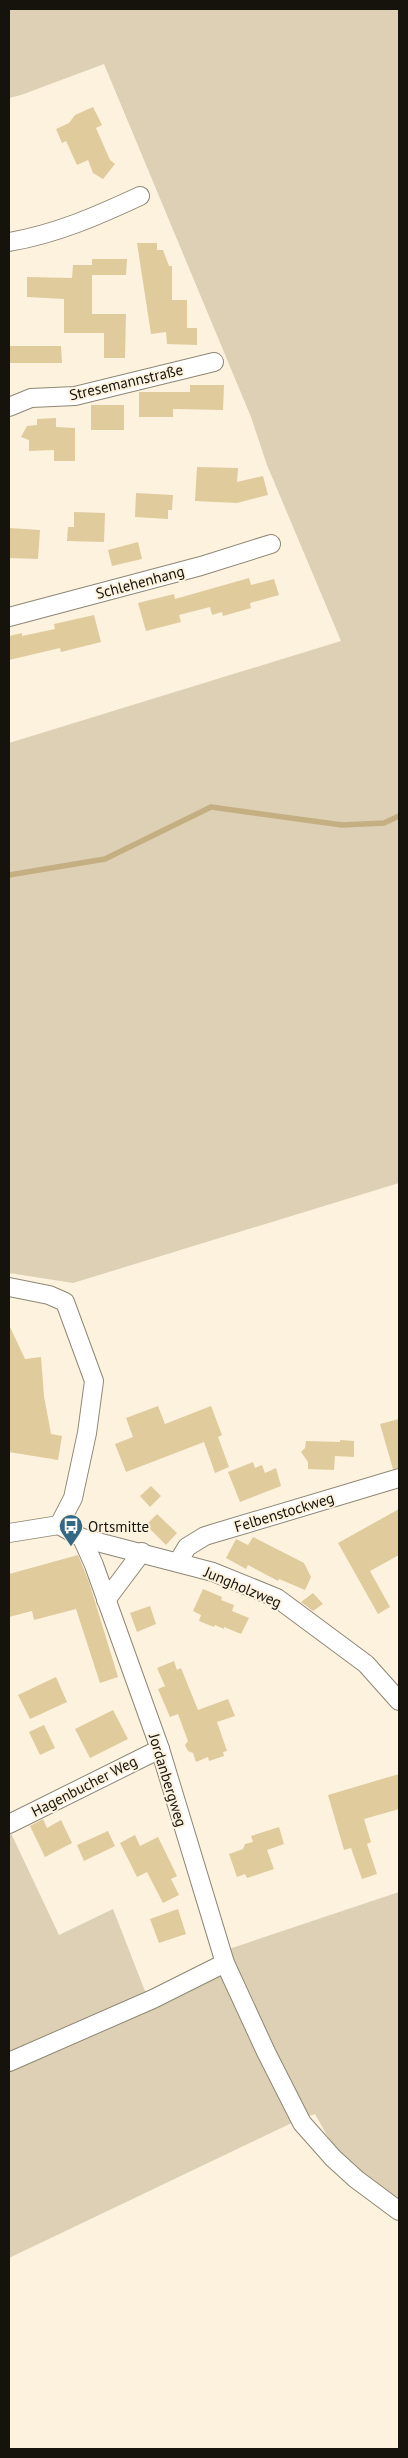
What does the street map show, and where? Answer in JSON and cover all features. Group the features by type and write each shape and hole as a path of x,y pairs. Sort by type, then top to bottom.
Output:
{"street":[{"path":"9,242 34,237 93,219 140,196"},
{"name":"Stresemannstraße","path":"9,407 31,398 75,396 214,362"},
{"name":"Schlehenhang","path":"9,617 201,566 271,544"},
{"path":"9,1287 49,1295 65,1302 94,1381 73,1498 59,1526 9,1534"},
{"name":"Felbenstockweg","path":"178,1562 187,1547 205,1536 399,1478"},
{"name":"Jungholzweg","path":"59,1526 82,1538 142,1552 213,1572 277,1598 366,1664 399,1701"},
{"name":"Jordanbergweg","path":"82,1538 160,1748 225,1963 266,2052 302,2123 333,2158 356,2179 399,2211"},
{"path":"106,1600 142,1552"},
{"name":"Hagenbucher Weg","path":"9,1824 160,1748"},
{"path":"9,2062 153,1999 225,1963"}],"shaded area":[{"path":"9,9 399,9 399,1183 73,1283 9,1273 9,743 341,641 267,465 251,417 104,64 9,98"},
{"path":"9,1829 59,1935 113,1909 150,2004 229,1949 399,1892 399,2206 356,2172 329,2139 315,2114 298,2120 9,2258"}],"building":[{"path":"93,107 102,125 96,128 110,160 115,164 103,179 93,173 88,160 77,165 66,141 62,143 56,129 69,123 75,115"},
{"path":"137,243 157,243 157,250 163,250 169,266 172,266 172,300 187,300 187,328 197,328 197,345 167,344 166,332 151,334"},
{"path":"92,259 127,259 126,275 92,275 92,314 126,314 125,358 104,358 104,333 64,333 64,299 27,297 27,277 72,278 73,265 92,265"},
{"path":"9,346 61,346 62,363 9,363"},
{"path":"190,385 224,385 223,410 173,409 173,417 139,417 139,392 190,392"},
{"path":"91,405 124,405 124,430 91,430"},
{"path":"56,418 56,427 75,428 75,461 54,461 54,450 29,451 29,440 21,437 27,426 37,425 37,419"},
{"path":"197,467 238,468 237,482 263,476 268,495 237,503 195,501"},
{"path":"136,493 173,495 172,510 168,510 168,519 135,517"},
{"path":"74,512 105,513 104,542 67,541 68,527 74,527"},
{"path":"9,528 40,530 38,559 9,558"},
{"path":"138,542 142,559 112,566 108,550"},
{"path":"249,578 251,585 274,579 279,595 250,603 251,608 223,616 222,612 212,615 210,607 179,615 181,622 146,631 138,603 174,594 175,599"},
{"path":"94,615 101,642 61,652 60,648 9,660 9,636 22,633 22,636 55,629 54,624"},
{"path":"9,1325 25,1359 41,1357 44,1396 51,1434 62,1436 58,1460 9,1452"},
{"path":"158,1406 165,1424 211,1406 222,1435 218,1437 229,1467 215,1473 204,1442 126,1472 115,1444 133,1437 126,1418"},
{"path":"399,1419 399,1468 393,1469 380,1424"},
{"path":"340,1440 354,1441 354,1457 335,1456 334,1470 308,1469 308,1462 301,1452 305,1448 306,1441 340,1442"},
{"path":"253,1462 255,1468 262,1465 265,1473 276,1468 281,1486 240,1502 228,1472"},
{"path":"151,1486 161,1496 150,1507 140,1496"},
{"path":"399,1509 399,1555 370,1571 390,1607 378,1614 338,1543"},
{"path":"157,1514 177,1533 166,1545 146,1525"},
{"path":"253,1537 304,1563 311,1577 305,1590 279,1579 278,1581 248,1565 246,1569 226,1558 236,1539 248,1545"},
{"path":"78,1555 89,1582 118,1677 100,1683 76,1609 34,1620 32,1611 9,1617 9,1574"},
{"path":"203,1589 222,1597 221,1600 234,1605 232,1611 249,1618 241,1634 224,1627 224,1629 215,1625 214,1627 199,1621 201,1615 193,1611"},
{"path":"313,1593 323,1604 313,1611 301,1602"},
{"path":"150,1606 156,1624 137,1632 130,1613"},
{"path":"174,1661 177,1670 181,1668 198,1710 228,1699 235,1716 217,1722 227,1751 223,1752 224,1756 209,1761 208,1757 196,1762 193,1753 188,1751 185,1745 188,1741 178,1714 170,1717 158,1689 165,1686 157,1668"},
{"path":"56,1677 67,1702 30,1719 18,1695"},
{"path":"113,1710 128,1739 90,1758 75,1729"},
{"path":"44,1725 55,1748 40,1755 29,1732"},
{"path":"399,1774 399,1809 364,1819 371,1842 367,1844 377,1874 362,1879 351,1848 344,1850 328,1795"},
{"path":"43,1819 47,1828 61,1820 72,1843 45,1857 30,1826"},
{"path":"279,1827 284,1844 267,1850 274,1869 247,1878 245,1874 237,1877 229,1854 243,1849 245,1844 253,1842 251,1836"},
{"path":"108,1831 115,1846 84,1861 77,1845"},
{"path":"135,1835 140,1846 158,1837 177,1876 171,1879 179,1895 163,1903 147,1872 137,1877 120,1843"},
{"path":"178,1909 186,1934 159,1943 150,1919"}],"waterway":[{"path":"9,875 105,859 211,807 342,825 384,823 399,816"}],"place":[{"name":"Ortsmitte","path":"71,1547"}]}
